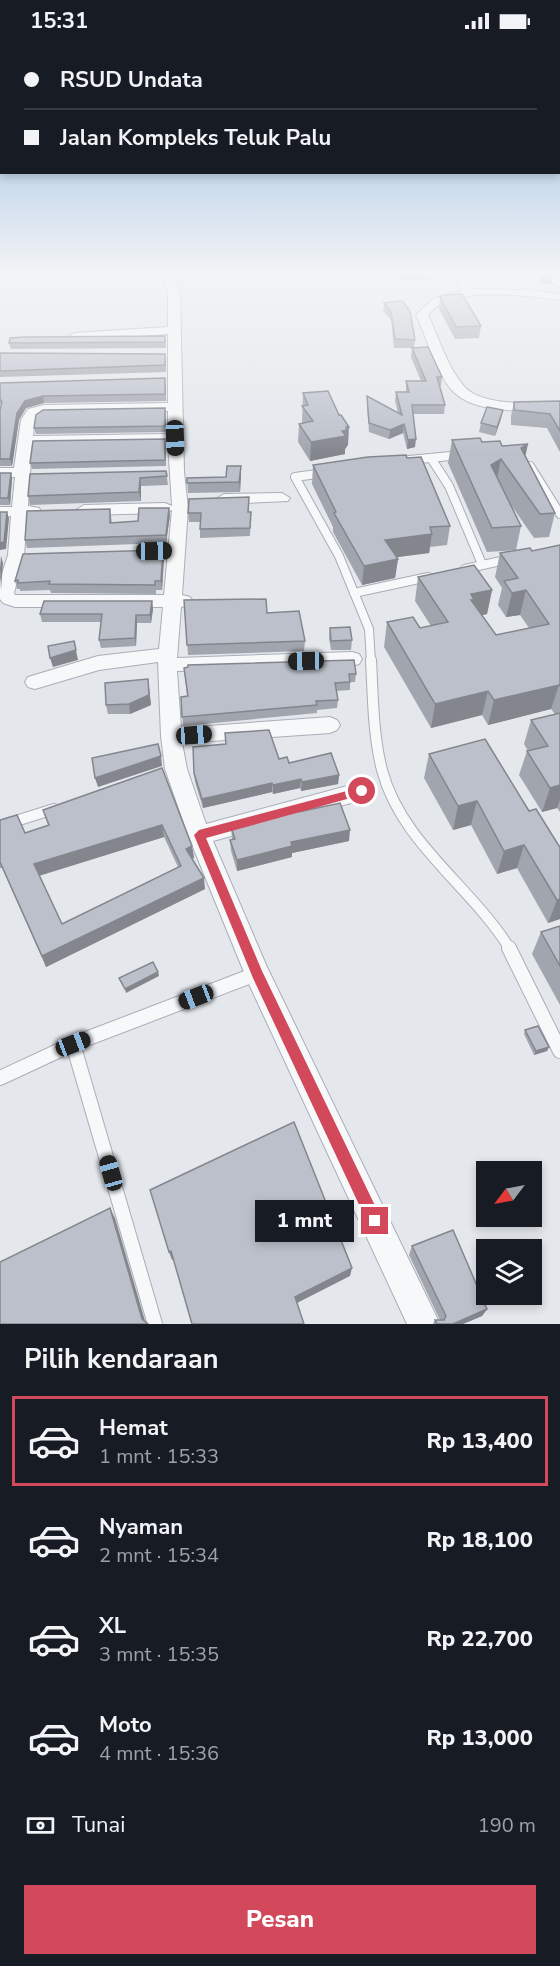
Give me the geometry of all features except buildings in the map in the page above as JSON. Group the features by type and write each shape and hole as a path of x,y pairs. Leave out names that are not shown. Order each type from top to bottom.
{"street":[{"path":"74,337 119,334"},
{"path":"173,334 169,354 169,378 177,407 170,472 183,502 171,551 172,601 168,659 170,771 257,974 424,1324"},
{"path":"431,334 456,387 476,400 533,407 560,407"},
{"path":"177,407 60,408 33,412 28,420 26,475 15,555 5,593 11,600 206,602"},
{"path":"27,440 175,438"},
{"path":"0,473 26,475"},
{"path":"213,499 282,498"},
{"path":"0,512 60,511 183,502"},
{"path":"35,682 98,663 168,659 352,659"},
{"path":"171,736 330,725"},
{"path":"199,835 362,791"}],"lane":[{"path":"403,460 465,454"},
{"path":"431,458 448,486 482,564"},
{"path":"528,464 560,514"},
{"path":"336,471 295,477 339,556 369,629 375,726 382,771 396,806 416,836 477,904 509,947 560,1051"},
{"path":"459,570 515,558"},
{"path":"354,593 435,576"},
{"path":"0,826 66,805"},
{"path":"0,1078 73,1044 257,974"},
{"path":"73,1044 155,1324"}],"route":[{"path":"362,791 199,835 257,974 375,1221"}]}
